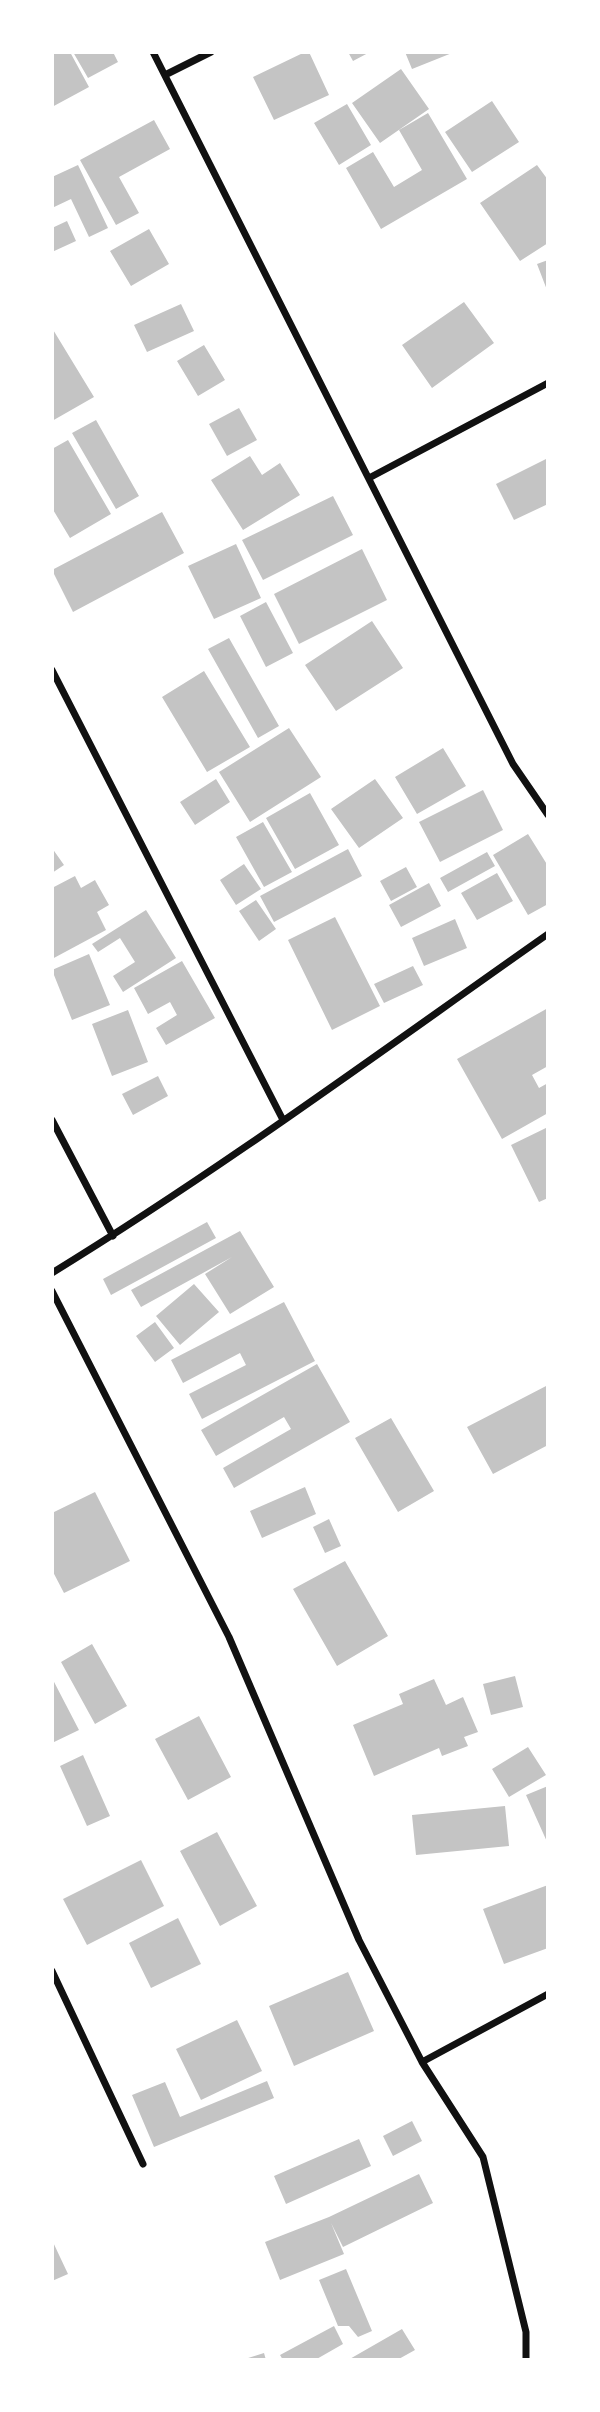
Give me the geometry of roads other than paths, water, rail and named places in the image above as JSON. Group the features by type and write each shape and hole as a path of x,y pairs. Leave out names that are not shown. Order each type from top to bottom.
{"street":[{"path":"153,52 513,764 548,815"},
{"path":"165,75 211,52"},
{"path":"369,478 548,383"},
{"path":"52,670 283,1120"},
{"path":"52,1273 113,1236 283,1120 548,934"},
{"path":"52,1120 113,1236"},
{"path":"52,1292 229,1637 359,1940 422,2062 483,2157 526,2332 526,2360"},
{"path":"52,1971 143,2164"},
{"path":"422,2062 548,1994"}]}
